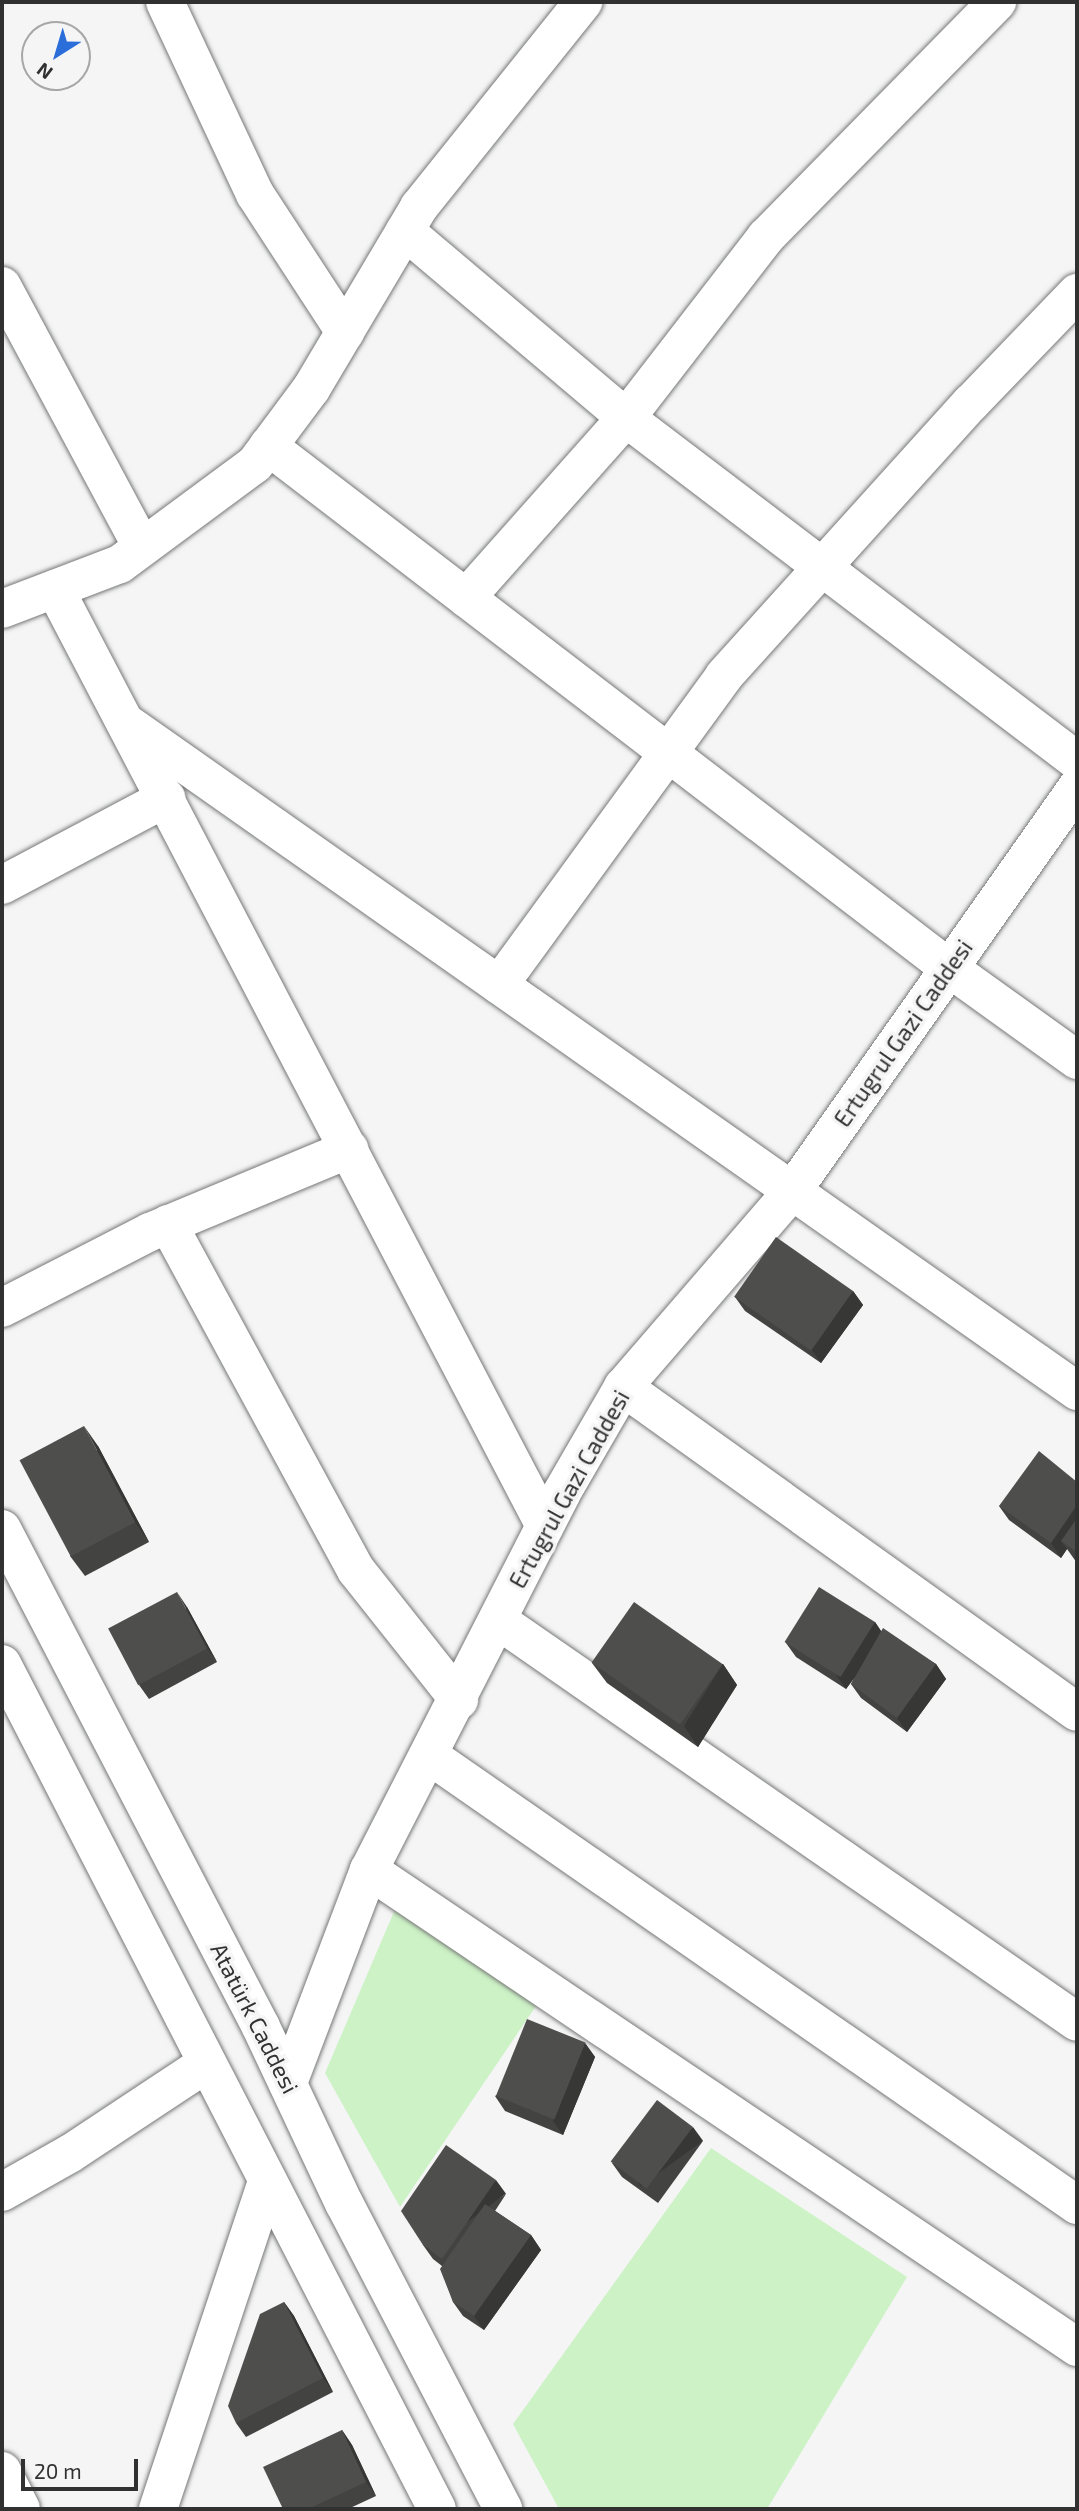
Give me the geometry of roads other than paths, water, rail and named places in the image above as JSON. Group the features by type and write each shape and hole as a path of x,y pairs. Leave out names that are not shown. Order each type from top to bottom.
{"street":[{"path":"165,2 255,194 345,332"},
{"path":"2,609 120,564 255,464 311,389 405,231 583,2"},
{"path":"466,598 626,418 766,237 997,2"},
{"path":"405,231 626,418 1077,761"},
{"path":"2,286 142,547"},
{"path":"499,985 666,752 724,676 1077,293"},
{"path":"268,446 949,968 1077,1060"},
{"path":"55,589 545,1525"},
{"path":"125,722 1077,1391"},
{"name":"Ertugrul Gazi Caddesi","path":"288,2083 369,1870 459,1700 545,1525 623,1387 793,1190 1077,787"},
{"path":"2,885 166,799"},
{"path":"2,1308 169,1224 349,1149"},
{"path":"169,1224 356,1570 459,1700"},
{"path":"623,1387 1077,1712"},
{"name":"Atatürk Caddesi","path":"2,1529 288,2083 344,2203 503,2509"},
{"path":"499,1621 1077,2022"},
{"path":"2,1664 437,2509"},
{"path":"430,1756 1077,2205"},
{"path":"369,1870 1077,2347"},
{"path":"2,2192 71,2153 206,2063"},
{"path":"158,2509 267,2181"},
{"path":"2,2471 21,2509"}]}
